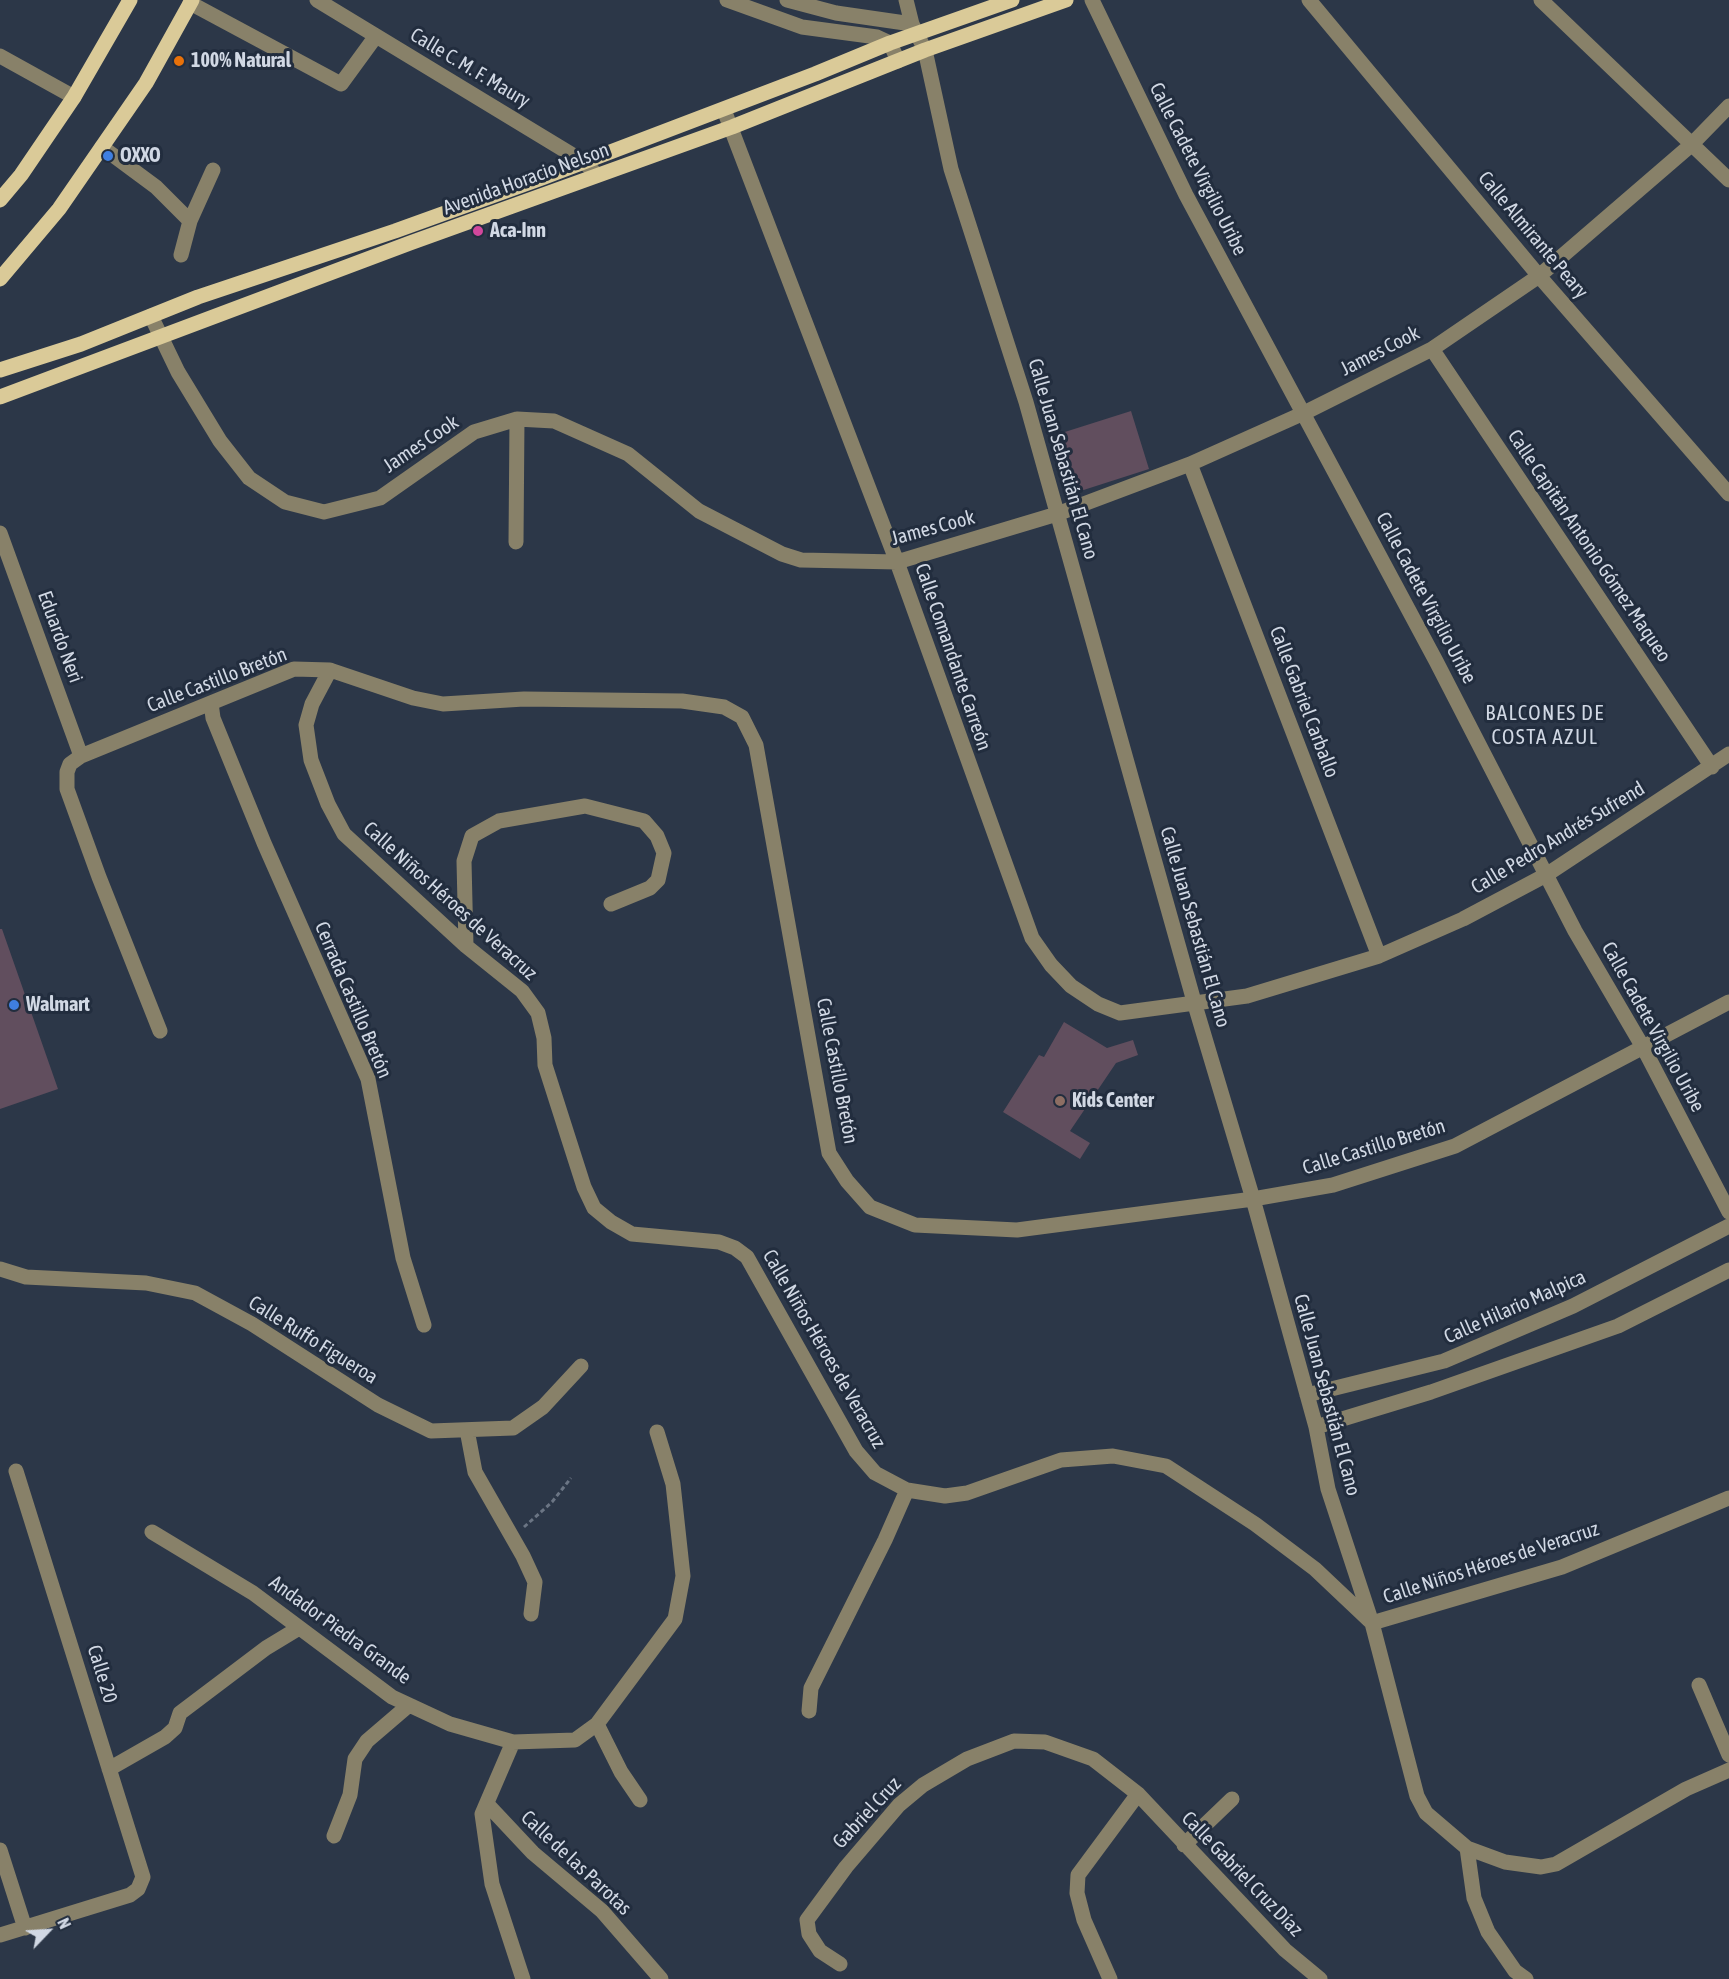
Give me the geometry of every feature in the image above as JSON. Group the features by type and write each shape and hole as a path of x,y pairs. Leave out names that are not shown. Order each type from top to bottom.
{"main road":[{"path":"0,200 21,175 74,97 130,0"},
{"name":"Avenida Horacio Nelson","path":"0,370 81,344 151,316 724,110 890,43 914,29 1012,0"},
{"name":"Avenida Horacio Nelson","path":"0,397 597,175 732,128 925,50 1066,0"},
{"path":"0,279 59,209 102,147 146,83 191,2"}],"street":[{"name":"Calle C. M. F. Maury","path":"317,0 584,162 597,175"},
{"path":"727,0 802,27 877,37 890,43 898,61"},
{"path":"787,0 914,29"},
{"name":"Calle Juan Sebastián El Cano","path":"906,0 914,29 925,50 951,169 1026,402 1195,1005 1253,1199 1316,1427 1328,1489 1372,1623 1417,1796 1426,1813 1467,1848"},
{"name":"Calle Cadete Virgilio Uribe","path":"1092,0 1186,195 1304,413 1575,931 1644,1049 1729,1212"},
{"name":"Calle Almirante Peary","path":"1309,0 1539,276 1729,494"},
{"path":"1541,0 1729,180"},
{"path":"191,2 341,84 376,36"},
{"path":"0,56 74,97"},
{"name":"James Cook","path":"151,316 178,372 220,441 249,478 285,502 324,512 380,498 474,432 517,419 554,420 628,454 699,511 782,554 801,560 897,562 1057,513 1190,464 1304,413 1432,349 1539,276 1692,145 1729,106"},
{"name":"Calle Comandante Carreón","path":"724,110 897,562 1032,938 1051,965 1071,986 1098,1004 1120,1013 1195,1005"},
{"path":"102,147 156,187 190,221"},
{"path":"181,255 190,221 213,170"},
{"name":"Calle Capitán Antonio Gómez Maqueo","path":"1432,349 1712,766"},
{"path":"516,542 517,419"},
{"name":"Calle Gabriel Carballo","path":"1190,464 1379,956"},
{"name":"Eduardo Neri","path":"0,533 81,756"},
{"name":"Calle Castillo Bretón","path":"81,756 294,669 330,670 413,698 443,704 524,699 682,701 724,708 742,717 756,745 829,1153 847,1181 870,1207 915,1226 1017,1230 1253,1199 1333,1185 1455,1146 1644,1049 1729,1002"},
{"name":"Calle Niños Héroes de Veracruz","path":"330,670 312,704 306,725 311,760 328,804 344,834 466,946 522,991 538,1013 544,1038 545,1065 584,1187 594,1208 611,1222 632,1234 719,1242 735,1248 747,1257 856,1451 875,1473 907,1490 945,1496 967,1493 1061,1460 1113,1456 1166,1466 1255,1524 1315,1569 1372,1623 1563,1567 1729,1498"},
{"name":"Cerrada Castillo Bretón","path":"211,703 213,718 264,843 368,1079 403,1258 424,1325"},
{"name":"Calle Pedro Andrés Sufrend","path":"1195,1005 1247,996 1379,956 1463,919 1546,875 1729,754"},
{"path":"81,756 70,764 65,780 99,877 160,1031"},
{"path":"466,946 464,861 472,836 498,821 585,806 644,821 657,836 664,853 658,880 650,888 611,904"},
{"name":"Calle Hilario Malpica","path":"1307,1395 1444,1361 1573,1306 1729,1226"},
{"name":"Calle Ruffo Figueroa","path":"0,1269 26,1277 146,1283 195,1293 252,1324 378,1405 431,1431 513,1428 543,1407 580,1366"},
{"path":"1316,1427 1431,1392 1618,1326 1729,1270"},
{"path":"467,1430 476,1472 534,1582 531,1614"},
{"path":"640,1800 621,1772 597,1724 675,1619 683,1576 673,1484 657,1432"},
{"name":"Calle 20","path":"16,1471 143,1877 138,1889 130,1895 25,1928"},
{"path":"809,1711 811,1688 885,1540 907,1490"},
{"name":"Andador Piedra Grande","path":"152,1532 253,1593 392,1697 450,1724 513,1742 575,1740 597,1724"},
{"path":"109,1769 165,1737 175,1728 180,1713 266,1648 298,1628"},
{"path":"1699,1685 1729,1755"},
{"path":"334,1836 350,1795 355,1760 367,1741 409,1705"},
{"path":"513,1742 483,1814 492,1884 523,1979"},
{"name":"Gabriel Cruz","path":"840,1964 820,1951 809,1934 807,1920 846,1867 899,1805 923,1785 967,1759 1014,1742 1045,1742 1093,1759 1138,1794"},
{"path":"1526,1979 1515,1971 1488,1932 1474,1898 1467,1848 1505,1862 1541,1867 1556,1864 1686,1789 1729,1770"},
{"path":"1110,1979 1084,1920 1077,1893 1078,1875 1138,1794"},
{"name":"Calle Gabriel Cruz Díaz","path":"1138,1794 1285,1950 1320,1979"},
{"path":"1184,1845 1232,1799"},
{"name":"Calle de las Parotas","path":"487,1804 533,1853 602,1911 661,1979"},
{"path":"0,1850 25,1928 0,1935"}],"path":[{"path":"512,1538 552,1502 571,1478"}],"building":[{"path":"1131,411 1149,469 1068,495 1049,437"},
{"name":"Walmart","path":"0,929 2,929 58,1089 0,1109"},
{"path":"1064,1022 1107,1048 1133,1040 1138,1055 1116,1063 1070,1131 1090,1143 1080,1159 1003,1112 1039,1055 1044,1057"}],"place":[{"name":"100% Natural","path":"179,61"},
{"name":"OXXO","path":"108,156"},
{"name":"Aca-Inn","path":"478,231"},
{"name":"Walmart","path":"14,1005"},
{"name":"Kids Center","path":"1060,1101"}],"district":[{"name":"BALCONES DE COSTA AZUL","path":"1545,725"}]}
